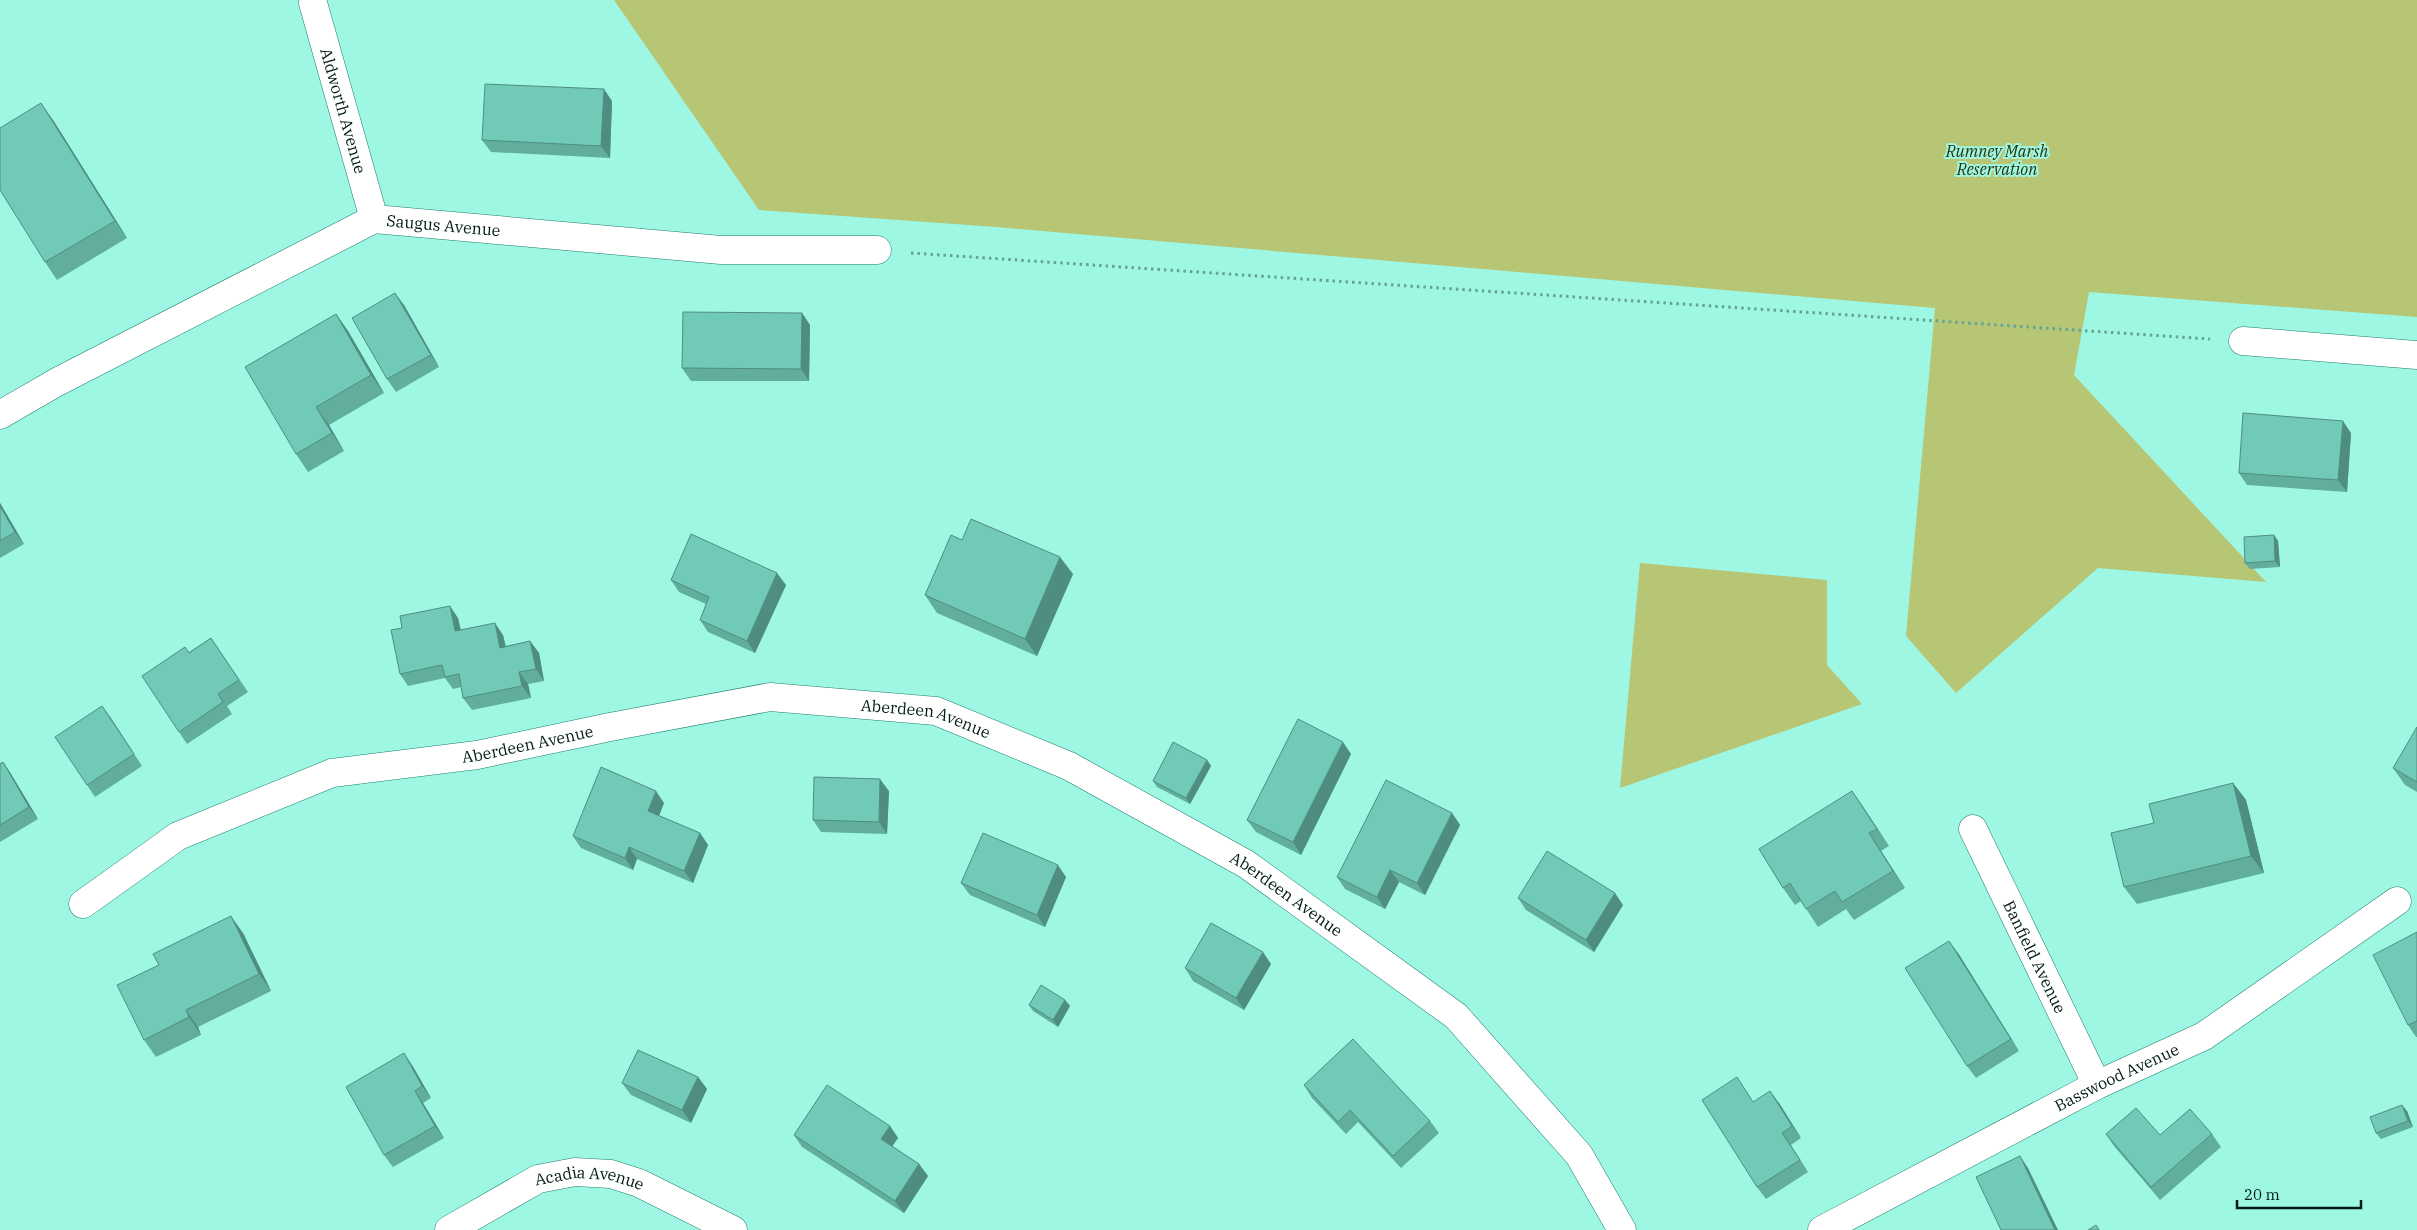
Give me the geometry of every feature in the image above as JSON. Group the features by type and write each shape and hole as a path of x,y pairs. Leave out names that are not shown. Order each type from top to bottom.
{"street":[{"name":"Aldworth Avenue","path":"313,3 374,219"},
{"name":"Saugus Avenue","path":"0,415 57,382 374,219 721,250 877,250"},
{"path":"2243,341 2417,355"},
{"name":"Aberdeen Avenue","path":"83,904 178,836 332,773 477,755 610,726 770,697 936,711 1069,766 1246,864 1456,1016 1579,1155 1622,1230"},
{"name":"Banfield Avenue","path":"1973,830 2097,1085"},
{"name":"Basswood Avenue","path":"1822,1230 2097,1085 2204,1036 2397,901"},
{"name":"Acadia Avenue","path":"449,1230 538,1179 575,1172 611,1174 639,1183 732,1230"}],"path":[{"path":"877,250 2243,341"}],"green space":[{"name":"Rumney Marsh Reservation","path":"614,0 2417,0 2417,317 2089,292 2074,375 2266,582 2098,568 1956,693 1906,636 1935,308 996,227 759,210"},
{"path":"1640,563 1827,580 1827,665 1862,704 1620,788"}],"building":[{"path":"485,84 604,89 601,146 482,140"},
{"path":"41,103 115,221 45,262 0,190 0,128"},
{"path":"395,293 431,355 387,379 352,318"},
{"path":"683,312 802,313 801,369 682,368"},
{"path":"336,314 371,375 316,407 332,433 296,454 245,367"},
{"path":"2243,413 2343,421 2338,480 2239,473"},
{"path":"0,506 15,532 0,541"},
{"path":"971,519 1060,557 1025,639 925,595 951,535 962,540"},
{"path":"691,534 777,573 747,641 700,620 709,597 671,580"},
{"path":"2274,535 2275,561 2245,563 2244,537"},
{"path":"450,606 455,631 495,623 500,648 530,641 536,669 519,672 522,686 463,698 459,674 445,677 442,665 400,674 391,630 402,628 400,616"},
{"path":"211,638 239,680 218,694 223,702 179,732 142,676 185,647 189,653"},
{"path":"102,706 134,754 87,785 55,737"},
{"path":"1298,719 1343,742 1293,842 1247,820"},
{"path":"2417,727 2417,782 2393,768"},
{"path":"1173,742 1207,760 1186,798 1153,781"},
{"path":"3,762 29,807 0,825 0,764"},
{"path":"601,767 656,791 648,811 700,833 684,871 629,847 625,858 573,836"},
{"path":"814,777 880,779 879,822 813,820"},
{"path":"1386,780 1452,813 1417,883 1390,870 1377,897 1337,877"},
{"path":"2233,783 2251,856 2124,887 2111,833 2154,823 2149,804"},
{"path":"1852,791 1877,829 1869,833 1893,871 1842,902 1835,891 1806,909 1790,883 1783,888 1759,849"},
{"path":"983,833 1058,865 1037,915 961,883"},
{"path":"1547,851 1615,893 1586,940 1518,898"},
{"path":"231,916 259,974 186,1010 189,1017 144,1040 117,985 159,965 153,954"},
{"path":"1211,923 1263,952 1236,998 1185,968"},
{"path":"2417,932 2417,1021 2408,1025 2373,955"},
{"path":"1949,941 2011,1039 1967,1066 1905,968"},
{"path":"1041,985 1065,1000 1053,1020 1029,1005"},
{"path":"1353,1039 1430,1121 1393,1156 1350,1110 1338,1122 1304,1085"},
{"path":"638,1050 698,1077 682,1110 622,1083"},
{"path":"404,1053 422,1086 415,1091 435,1126 384,1155 346,1087"},
{"path":"1737,1077 1753,1102 1770,1091 1792,1126 1782,1133 1800,1160 1757,1187 1702,1100"},
{"path":"827,1085 890,1126 881,1139 919,1164 895,1201 794,1135"},
{"path":"2402,1105 2408,1121 2376,1133 2370,1117"},
{"path":"2136,1108 2160,1135 2190,1109 2212,1134 2151,1187 2106,1134"},
{"path":"2020,1156 2055,1230 2001,1230 1976,1177"},
{"path":"2096,1225 2099,1230 2088,1230"}]}
